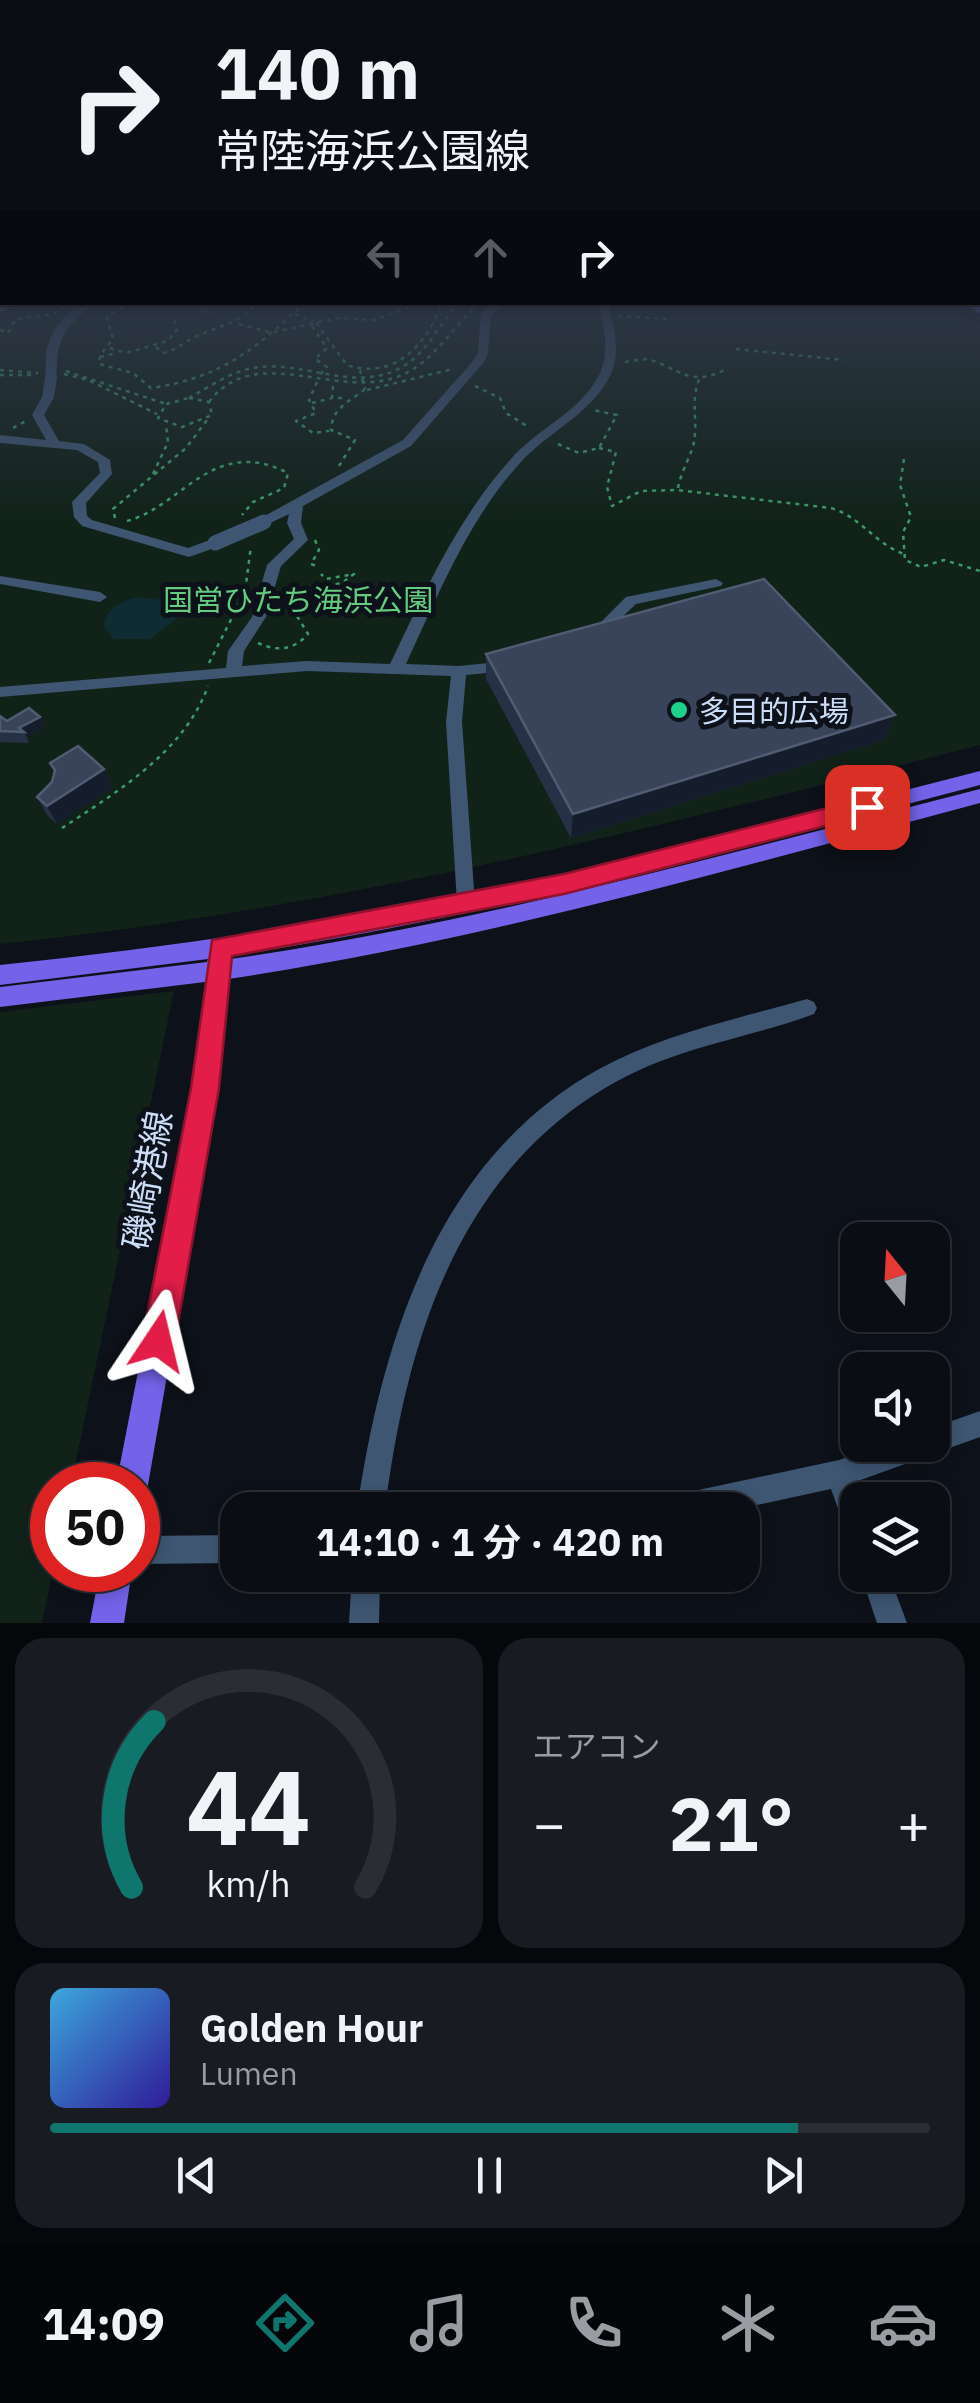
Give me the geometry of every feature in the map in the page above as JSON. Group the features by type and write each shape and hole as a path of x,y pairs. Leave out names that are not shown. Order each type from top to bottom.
{"main road":[{"path":"0,975 219,960 642,866 980,778"},
{"path":"0,996 503,916 980,796"},
{"name":"磯崎港線","path":"136,1462 205,1088 219,960"},
{"path":"107,1623 112,1592"}],"street":[{"path":"1,436 92,450 108,468 80,502 80,518 189,553 264,522 407,443 465,370"},
{"path":"396,668 464,527 487,494 534,442 581,408 606,370"},
{"path":"50,372 48,397 38,415 54,444"},
{"path":"233,672 236,652 252,628 274,565 298,545 300,534 294,523 297,504"},
{"path":"0,580 100,597"},
{"path":"577,648 632,600 716,583"},
{"path":"0,692 344,664 459,671 520,663"},
{"path":"459,671 454,722 466,903"},
{"path":"374,1492 392,1380 413,1316 434,1266 496,1166 569,1099 606,1077 676,1047 807,1008"},
{"path":"950,1434 980,1424"},
{"path":"754,1492 839,1474 873,1462"},
{"path":"839,1474 842,1482"},
{"path":"160,1550 220,1550"},
{"path":"364,1623 365,1592"},
{"path":"881,1592 892,1623"}],"path":[{"path":"0,370 89,373 129,398 166,404 189,398 245,370"},
{"path":"114,370 133,374 146,386 157,388 185,383 215,370"},
{"path":"290,370 318,377 374,377 394,370"},
{"path":"318,377 325,370"},
{"path":"360,370 365,390"},
{"path":"209,402 217,389 244,374 278,372 333,384 379,382 414,370"},
{"path":"668,370 700,377 724,370"},
{"path":"331,430 336,409 365,390 402,388 422,375 461,374 500,398 513,418 540,433"},
{"path":"0,375 84,376 125,404 157,414 166,424 168,442 152,475"},
{"path":"676,490 682,482 683,461 694,445 692,395 700,377"},
{"path":"316,382 310,403 316,413 298,418 297,424 313,434 331,430 355,440 336,472 344,477"},
{"path":"332,398 333,384"},
{"path":"189,398 209,402 215,410 186,448 113,509 114,518 136,520 181,488 232,465 262,462 288,474 284,488 245,508 243,520"},
{"path":"310,403 351,398"},
{"path":"157,414 166,404"},
{"path":"586,409 617,415 599,448"},
{"path":"1,436 38,415"},
{"path":"166,424 182,427 207,420"},
{"path":"548,438 574,452 599,448 616,452 607,487 612,506 619,506 641,492 676,490 840,510 856,515 877,543 904,554"},
{"path":"904,459 900,485 912,517 904,532 905,560 921,567 944,560 980,570"},
{"path":"300,534 318,544 310,564 316,566"},
{"path":"62,828 135,778 193,719 208,690 208,674 221,633 247,590 253,562 248,536"},
{"path":"252,628 258,643 267,648 279,649 304,640 308,634 297,616 320,606 316,599 308,598 309,590 342,583 354,574 326,579 321,574"}],"green space":[{"name":"国営ひたち海浜公園","path":"0,370 980,370 980,745 616,835 371,888 124,929 0,944"},
{"path":"174,991 76,1462 30,1462 30,1592 48,1592 42,1623 0,1623 0,1012"}],"water":[{"path":"138,597 169,601 177,613 175,620 150,639 114,639 104,627 107,615 120,603"}],"building":[{"name":"多目的広場","path":"764,579 895,715 573,814 486,654"},
{"path":"29,708 40,717 19,728 24,732 0,731 0,716 7,721"},
{"path":"78,746 104,769 47,806 37,797 52,782 55,770 50,763"}],"place":[{"name":"多目的広場","path":"679,710"}],"route":[{"path":"158,1341 205,1088 216,1014 220,948 564,884 867,807"}]}
